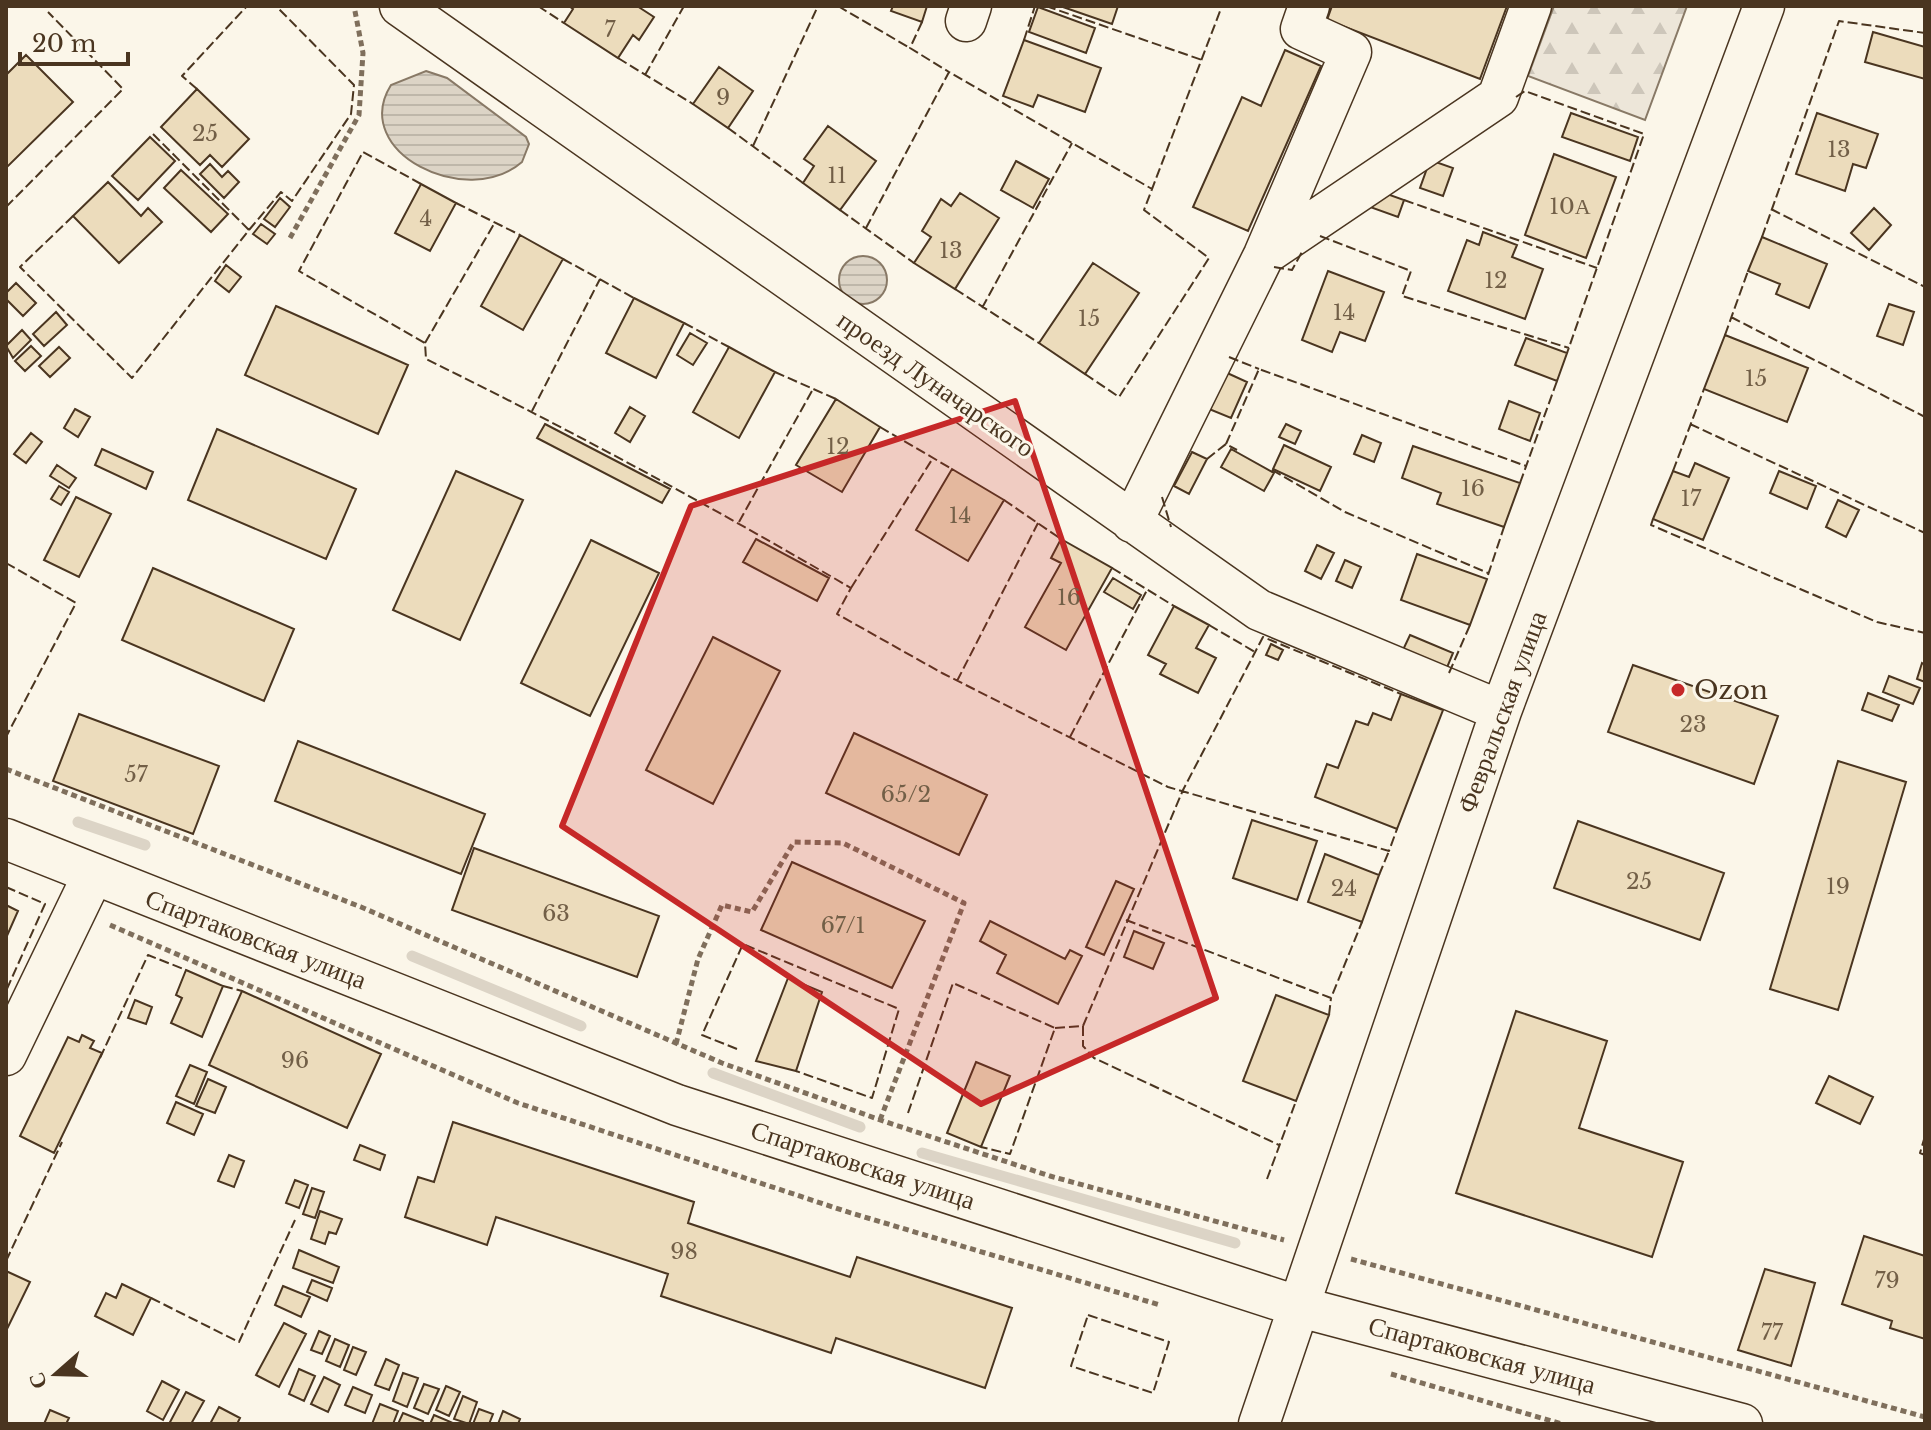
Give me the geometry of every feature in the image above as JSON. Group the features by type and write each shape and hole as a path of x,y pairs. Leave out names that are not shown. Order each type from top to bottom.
{"street":[{"name":"проезд Луначарского","path":"400,6 1259,610 1501,711"},
{"path":"1132,522 1264,255 1351,52 1301,29 1309,6"},
{"path":"1264,255 1498,97 1531,6"},
{"name":"Февральская улица","path":"1259,1424 1501,711 1764,6"},
{"name":"Спартаковская улица","path":"6,839 677,1105 1300,1307 1742,1424"},
{"path":"6,1055 93,875"}],"path":[{"path":"290,238 359,115 363,53 354,6"},
{"path":"6,769 361,907 676,1044 880,1120 1050,1176 1646,1343 1925,1417"},
{"path":"676,1044 698,959 722,905 752,912 794,842 843,843 964,903 880,1120"},
{"path":"1380,1370 1562,1424"}],"highlighted area":[{"path":"1015,401 1216,998 981,1104 562,826 691,506"}],"green space":[{"path":"1554,6 1687,6 1645,120 1528,76"}],"shaded area":[{"path":"426,71 447,78 526,137 529,144 522,162 499,175 472,180 445,176 420,167 399,151 386,132 382,110 391,85"},
{"path":"863,256 880,263 887,280 880,297 863,304 846,297 839,280 846,263"}],"building":[{"path":"569,6 637,6 654,17 639,40 633,35 618,58 564,23 573,9"},
{"path":"893,6 927,6 922,22 891,11"},
{"path":"1060,6 1118,6 1112,24"},
{"path":"1332,6 1507,6 1480,79 1327,20"},
{"path":"1038,7 1095,28 1086,53 1029,32"},
{"path":"1873,32 1925,47 1925,79 1865,62"},
{"path":"1024,40 1101,68 1085,112 1038,95 1033,107 1003,96"},
{"path":"1285,50 1321,66 1248,231 1193,207 1242,97 1261,106"},
{"path":"26,55 73,102 7,167 6,75"},
{"path":"719,67 753,91 728,128 693,104"},
{"path":"197,89 249,139 222,167 210,155 200,165 161,127"},
{"path":"1571,113 1638,137 1630,161 1562,137"},
{"path":"1817,113 1878,134 1866,168 1853,164 1845,191 1796,174"},
{"path":"828,126 876,161 840,210 803,183 814,166 804,159"},
{"path":"150,137 175,161 138,200 112,176"},
{"path":"1554,154 1616,177 1586,258 1525,235"},
{"path":"1430,160 1453,168 1443,196 1420,188"},
{"path":"1016,161 1049,179 1033,208 1001,190"},
{"path":"210,164 222,177 228,171 239,182 224,198 200,174"},
{"path":"181,170 228,214 211,232 164,188"},
{"path":"108,182 141,216 148,208 162,222 119,263 73,216"},
{"path":"421,184 456,203 430,251 395,233"},
{"path":"1376,190 1404,200 1398,217 1370,207"},
{"path":"960,193 999,218 955,289 914,263 931,237 922,231 941,199 951,206"},
{"path":"280,198 290,207 275,227 264,219"},
{"path":"1874,208 1891,225 1869,250 1851,233"},
{"path":"261,224 275,234 267,244 253,234"},
{"path":"1483,232 1517,245 1512,257 1543,269 1525,319 1448,291 1467,240 1479,245"},
{"path":"520,235 563,259 523,330 481,306"},
{"path":"1762,237 1827,264 1809,308 1776,294 1780,284 1748,271"},
{"path":"1093,263 1139,293 1085,374 1039,343"},
{"path":"226,265 241,277 229,292 215,281"},
{"path":"1328,271 1384,292 1365,341 1340,332 1332,352 1302,340"},
{"path":"16,283 36,303 23,316 6,299 6,293"},
{"path":"634,298 684,323 656,378 606,353"},
{"path":"1889,304 1914,312 1903,345 1877,336"},
{"path":"276,306 408,365 378,434 245,375"},
{"path":"56,312 67,325 44,346 33,334"},
{"path":"22,330 31,340 13,358 6,346"},
{"path":"690,333 707,343 693,365 677,355"},
{"path":"1725,335 1808,368 1787,422 1704,389"},
{"path":"1526,338 1567,353 1557,381 1515,365"},
{"path":"31,346 41,356 25,371 15,361"},
{"path":"59,347 70,358 50,377 39,366"},
{"path":"729,347 775,372 739,438 693,412"},
{"path":"1225,372 1247,382 1231,418 1209,409"},
{"path":"836,399 880,427 842,492 796,465"},
{"path":"1509,401 1540,413 1530,441 1499,429"},
{"path":"630,407 645,416 630,442 615,433"},
{"path":"75,409 90,417 78,437 64,428"},
{"path":"545,424 670,489 662,503 537,438"},
{"path":"1286,424 1301,431 1295,444 1279,437"},
{"path":"217,429 356,489 326,559 188,500"},
{"path":"31,433 42,442 26,463 14,454"},
{"path":"1362,435 1381,443 1374,462 1354,454"},
{"path":"1284,445 1331,467 1320,491 1273,469"},
{"path":"1413,446 1520,483 1504,527 1437,504 1441,493 1402,478"},
{"path":"102,449 153,472 146,489 95,465"},
{"path":"1231,449 1274,473 1264,491 1221,467"},
{"path":"1192,452 1207,459 1189,494 1174,486"},
{"path":"1695,463 1729,478 1703,540 1653,519 1673,471 1689,477"},
{"path":"57,465 76,478 69,488 50,476"},
{"path":"952,469 1004,500 968,561 916,530"},
{"path":"456,471 523,500 460,640 393,610"},
{"path":"1779,471 1816,486 1807,509 1770,493"},
{"path":"59,486 69,492 61,505 51,499"},
{"path":"76,497 111,514 79,577 44,560"},
{"path":"1838,500 1859,510 1846,537 1826,527"},
{"path":"756,539 829,578 817,601 743,562"},
{"path":"1061,539 1112,568 1066,650 1025,627 1061,563 1051,558"},
{"path":"591,540 659,573 590,716 521,683"},
{"path":"1317,545 1334,553 1321,579 1305,571"},
{"path":"1417,554 1487,579 1470,625 1401,600"},
{"path":"1345,560 1361,567 1352,588 1336,581"},
{"path":"153,568 294,629 264,701 122,640"},
{"path":"1113,578 1141,595 1133,609 1104,592"},
{"path":"1174,606 1209,625 1196,648 1216,658 1198,693 1160,674 1166,664 1148,655"},
{"path":"1410,635 1453,653 1446,670 1402,652"},
{"path":"713,637 780,671 713,804 646,770"},
{"path":"1271,644 1283,650 1278,660 1266,655"},
{"path":"1922,663 1925,665 1925,682 1917,679"},
{"path":"1633,665 1778,716 1754,784 1608,732"},
{"path":"1889,676 1920,688 1913,704 1883,692"},
{"path":"1868,693 1899,705 1892,721 1862,710"},
{"path":"1401,694 1443,710 1397,829 1315,797 1327,764 1338,768 1356,721 1368,725 1373,713 1391,720"},
{"path":"79,714 219,766 193,834 53,781"},
{"path":"854,733 987,795 959,855 826,793"},
{"path":"298,741 485,814 461,874 275,801"},
{"path":"1838,761 1906,782 1838,1010 1770,989"},
{"path":"1252,820 1317,841 1297,900 1233,878"},
{"path":"1578,821 1724,873 1700,940 1554,888"},
{"path":"474,848 659,916 637,977 452,910"},
{"path":"1325,854 1379,875 1362,922 1308,902"},
{"path":"792,862 925,921 892,988 761,930"},
{"path":"1116,881 1134,889 1104,955 1086,947"},
{"path":"6,905 18,911 6,938"},
{"path":"990,921 1065,959 1070,950 1082,956 1058,1004 997,973 1006,955 980,941"},
{"path":"1134,931 1164,943 1153,969 1124,957"},
{"path":"186,970 223,986 202,1037 171,1023 182,998 176,995"},
{"path":"788,978 822,992 796,1071 756,1061"},
{"path":"242,991 381,1054 347,1128 209,1065"},
{"path":"1276,995 1329,1015 1296,1101 1243,1081"},
{"path":"135,1000 152,1007 146,1024 128,1018"},
{"path":"1516,1011 1607,1041 1579,1128 1683,1162 1652,1257 1456,1193"},
{"path":"82,1035 94,1041 90,1048 102,1053 54,1153 20,1136 68,1037 79,1042"},
{"path":"976,1062 1010,1076 981,1147 947,1133"},
{"path":"190,1065 207,1072 194,1104 176,1096"},
{"path":"1829,1076 1873,1097 1860,1124 1816,1103"},
{"path":"208,1079 226,1087 215,1113 196,1106"},
{"path":"176,1102 203,1114 194,1135 167,1123"},
{"path":"453,1122 694,1202 688,1223 850,1277 857,1257 1012,1308 985,1388 836,1338 831,1353 661,1296 668,1274 496,1217 487,1245 405,1217 418,1177 434,1182"},
{"path":"360,1145 385,1155 380,1170 354,1160"},
{"path":"229,1155 244,1161 234,1187 218,1181"},
{"path":"295,1180 308,1185 299,1208 286,1203"},
{"path":"312,1188 324,1192 315,1218 303,1214"},
{"path":"320,1211 342,1219 336,1234 329,1232 325,1244 311,1239"},
{"path":"1864,1236 1925,1256 1925,1339 1890,1328 1892,1321 1842,1304"},
{"path":"299,1250 339,1267 333,1283 293,1268"},
{"path":"1765,1269 1815,1283 1791,1366 1738,1350"},
{"path":"6,1271 30,1282 6,1331"},
{"path":"312,1280 332,1288 327,1301 307,1292"},
{"path":"122,1284 151,1298 133,1335 95,1316 106,1293 116,1298"},
{"path":"283,1286 310,1297 301,1317 275,1305"},
{"path":"284,1323 306,1334 279,1387 256,1375"},
{"path":"319,1331 330,1336 322,1354 311,1350"},
{"path":"335,1339 349,1345 340,1367 326,1361"},
{"path":"353,1347 366,1352 356,1375 344,1370"},
{"path":"386,1359 399,1365 389,1390 375,1385"},
{"path":"299,1369 315,1376 304,1401 289,1394"},
{"path":"403,1373 418,1378 407,1407 393,1401"},
{"path":"324,1377 340,1385 328,1412 311,1404"},
{"path":"162,1381 179,1390 163,1420 147,1411"},
{"path":"424,1384 439,1389 428,1414 414,1408"},
{"path":"446,1386 460,1392 449,1416 436,1410"},
{"path":"353,1387 372,1395 365,1413 345,1405"},
{"path":"186,1392 204,1401 191,1424 169,1424"},
{"path":"463,1396 477,1402 469,1424 454,1419"},
{"path":"380,1404 398,1411 393,1424 372,1424"},
{"path":"219,1407 240,1418 237,1424 210,1424"},
{"path":"479,1409 493,1414 489,1424 473,1424"},
{"path":"50,1410 69,1418 66,1424 44,1424"},
{"path":"503,1411 520,1419 518,1424 498,1424"},
{"path":"403,1413 423,1421 422,1424 398,1424"},
{"path":"434,1415 453,1423 430,1424"}],"waterway":[{"path":"78,822 145,845"},
{"path":"412,956 581,1026"},
{"path":"713,1073 860,1127"},
{"path":"922,1153 1235,1243"}],"fence":[{"path":"197,89 182,76 247,6"},
{"path":"249,230 281,192 292,201 351,114 354,85 276,6"},
{"path":"538,6 564,23"},
{"path":"645,75 684,6"},
{"path":"753,146 818,6"},
{"path":"838,6 910,48"},
{"path":"1024,40 1035,6"},
{"path":"1046,6 1202,60"},
{"path":"1085,374 1119,397 1209,258 1144,210 1222,6"},
{"path":"6,207 123,89 48,12"},
{"path":"1762,237 1839,21 1925,33"},
{"path":"922,22 910,48 949,72"},
{"path":"618,58 693,104"},
{"path":"866,228 949,72 1152,189"},
{"path":"1516,97 1525,91 1644,134 1567,353"},
{"path":"728,128 803,183"},
{"path":"73,216 20,267 132,378 249,230 153,134"},
{"path":"982,308 1072,143"},
{"path":"421,184 363,152 299,271 425,343 426,359 641,470 851,588 837,614 942,673 1168,787 1389,851 1397,829"},
{"path":"1404,200 1597,268"},
{"path":"456,203 520,235"},
{"path":"1771,209 1925,287"},
{"path":"840,210 914,263"},
{"path":"425,343 494,224"},
{"path":"1320,236 1411,271 1402,296 1569,348"},
{"path":"1274,267 1292,270 1303,250"},
{"path":"563,259 634,298"},
{"path":"1725,335 1748,271"},
{"path":"532,411 600,279"},
{"path":"955,289 1039,343"},
{"path":"1731,317 1925,417"},
{"path":"684,323 729,347"},
{"path":"1229,357 1259,369"},
{"path":"1226,444 1259,369 1526,466"},
{"path":"775,372 836,399"},
{"path":"1520,483 1557,381"},
{"path":"739,522 813,389"},
{"path":"1673,471 1704,389"},
{"path":"1690,424 1925,533"},
{"path":"880,427 952,469"},
{"path":"1207,459 1226,444 1237,450"},
{"path":"851,588 933,458"},
{"path":"1272,470 1345,512 1488,573"},
{"path":"1162,497 1171,527"},
{"path":"1004,500 1061,539"},
{"path":"1653,519 1651,525 1877,622 1925,633"},
{"path":"957,681 1038,523"},
{"path":"1488,575 1504,527"},
{"path":"6,563 76,603 6,737"},
{"path":"1112,568 1174,606"},
{"path":"1070,737 1147,590"},
{"path":"1209,625 1255,652"},
{"path":"1449,673 1470,625"},
{"path":"1055,1028 1083,1026 1183,790 1263,637 1401,694"},
{"path":"1379,875 1389,851"},
{"path":"6,887 45,904 6,991"},
{"path":"1126,920 1331,998 1362,922"},
{"path":"737,1049 702,1035 743,944 899,1009 872,1098 796,1071"},
{"path":"100,1058 148,955 186,970"},
{"path":"908,1113 953,983 1055,1028 1010,1154 981,1147"},
{"path":"223,986 242,991"},
{"path":"1329,1015 1331,998"},
{"path":"1083,1026 1083,1046 1094,1058 1279,1145"},
{"path":"1267,1179 1296,1101"},
{"path":"1925,1136 1920,1153 1925,1155"},
{"path":"6,1261 62,1142"},
{"path":"151,1298 239,1342 295,1220"},
{"path":"1088,1315 1169,1342 1153,1393 1071,1366 1088,1315"}],"place":[{"name":"Ozon","path":"1678,690"}]}
